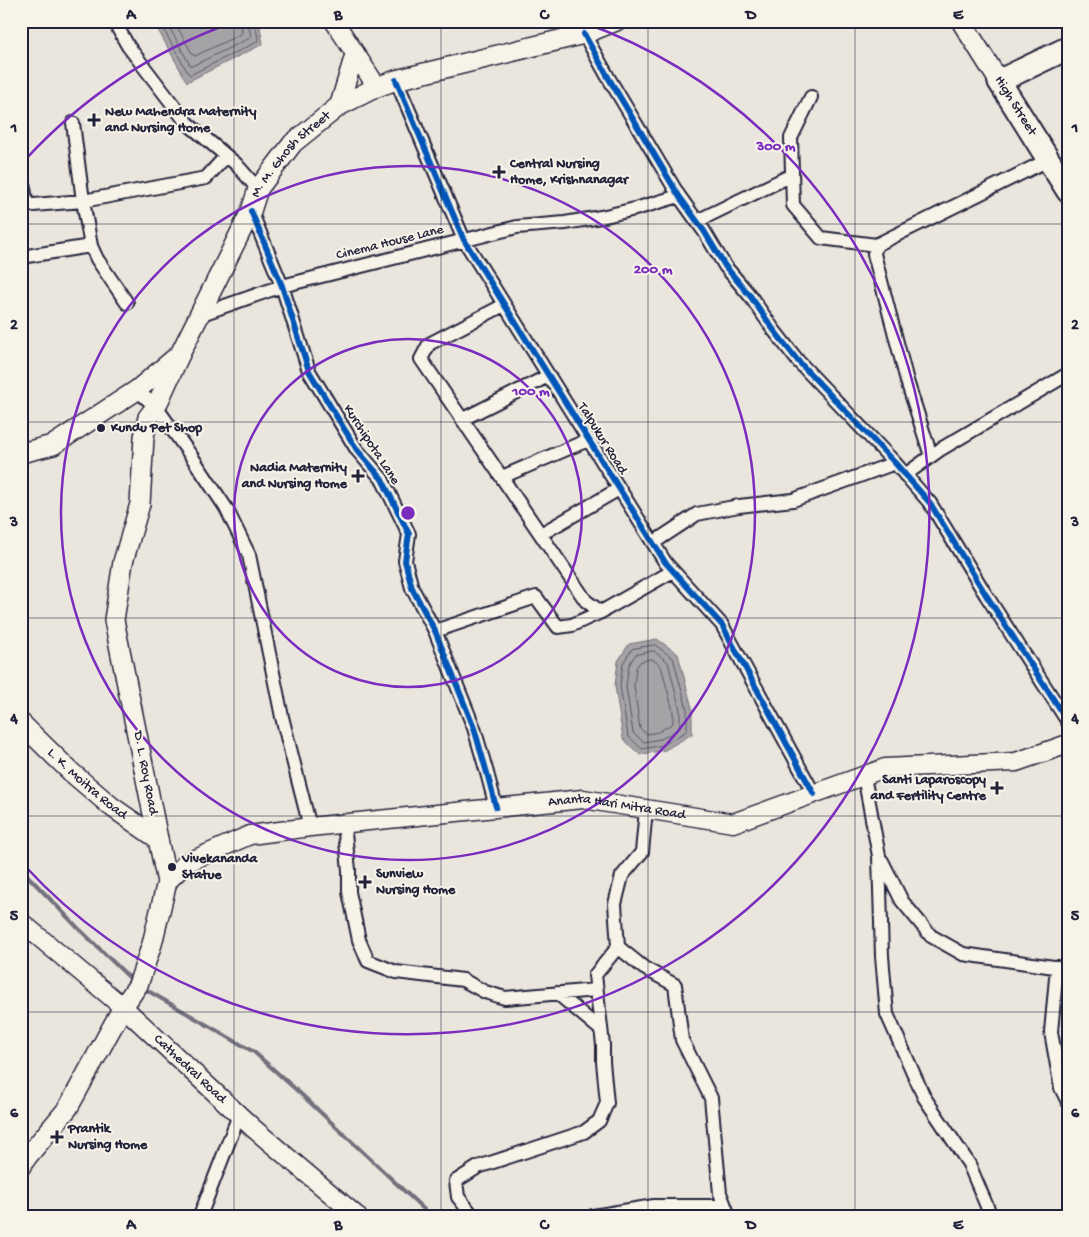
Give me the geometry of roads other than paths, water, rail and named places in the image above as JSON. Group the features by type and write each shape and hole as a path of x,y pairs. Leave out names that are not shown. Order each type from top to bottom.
{"highway":[{"path":"1000,81 1068,48"},
{"name":"High Street","path":"1000,81 1068,191"}],"main road":[{"path":"334,21 377,87"},
{"name":"M. M. Ghosh Street","path":"21,453 53,445 137,390 180,354 251,210 258,189 293,143 339,106 377,87 396,80 584,34 616,21"},
{"name":"High Street","path":"961,21 1000,81"},
{"path":"339,106 354,53"},
{"name":"D. L. Roy Road","path":"21,1166 68,1108 123,1008 138,985 152,944 167,882 114,620 124,562 140,504 144,437 148,417 156,407 180,354"},
{"name":"L. K. Moitra Road","path":"21,723 70,772 112,807 158,839"},
{"name":"Ananta Hari Mitra Road","path":"167,882 186,863 250,835 310,827 583,799 733,823 885,768 1016,762 1068,744"},
{"name":"Cathedral Road","path":"21,922 123,1008 239,1115 357,1216"}],"street":[{"path":"114,21 128,46 187,123 236,164 258,189"},
{"path":"584,34 608,78 679,196 725,266 798,361 895,463 930,503 1010,633 1068,722"},
{"name":"Talpukur Road","path":"396,80 464,240 665,562 722,625 814,794"},
{"path":"811,97 791,138 793,205 821,238 876,245 1048,160"},
{"path":"73,123 83,200 92,246 97,259 127,303"},
{"path":"21,172 24,206 83,200 206,178 226,156"},
{"path":"697,221 792,175"},
{"name":"Cinema House Lane","path":"199,315 282,286 464,240 517,227 565,223 601,217 679,196"},
{"name":"Kurchipota Lane","path":"251,210 282,286 310,371 357,450 382,479 409,534 405,561 412,588 435,631 474,728 488,773 496,808"},
{"path":"876,245 874,254 907,380 931,456"},
{"path":"21,257 92,246"},
{"path":"504,305 429,344 421,359 586,601 601,612"},
{"path":"905,475 965,434 1068,374"},
{"path":"463,419 548,376"},
{"path":"137,390 156,407 192,457 226,508 249,555 282,718 310,827"},
{"path":"502,477 588,440"},
{"path":"653,543 697,514 739,506 793,500 895,463"},
{"path":"540,534 619,489"},
{"path":"435,631 536,597 558,627 572,625 601,612 673,571"},
{"path":"864,776 879,856 882,956 887,1014 924,1097 969,1164 991,1216"},
{"path":"473,1216 458,1198 456,1181 478,1167 584,1132 598,1121 607,1103 595,975 618,947 615,904 622,876 642,852 646,809"},
{"path":"344,824 349,870 349,892 359,940 368,961 396,972 463,980 485,992 505,998 596,990"},
{"path":"879,856 902,901 931,936 964,954 1062,968 1051,1032 1061,1088 1068,1102"},
{"path":"593,1216 654,1206 727,1211 720,1193 710,1098 682,1040 675,985 644,968 618,947"},
{"path":"557,993 601,1030"},
{"path":"200,1216 239,1115"}],"water":[{"path":"153,21 259,21 263,44 187,82"},
{"path":"657,639 678,654 692,708 692,734 665,750 640,755 623,739 615,686 618,661 629,644"}],"waterway":[{"path":"21,869 133,981"},
{"path":"143,988 254,1052 431,1216"}],"place":[{"name":"New Mahendra Maternity and Nursing Home","path":"94,120"},
{"name":"Central Nursing Home, Krishnanagar","path":"499,172"},
{"name":"Kundu Pet Shop","path":"101,428"},
{"name":"Nadia Maternity and Nursing Home","path":"358,476"},
{"name":"Santi Laparoscopy and Fertility Centre","path":"997,788"},
{"name":"Vivekananda Statue","path":"172,867"},
{"name":"Sunview Nursing Home","path":"365,882"},
{"name":"Prantik Nursing Home","path":"57,1137"}]}
